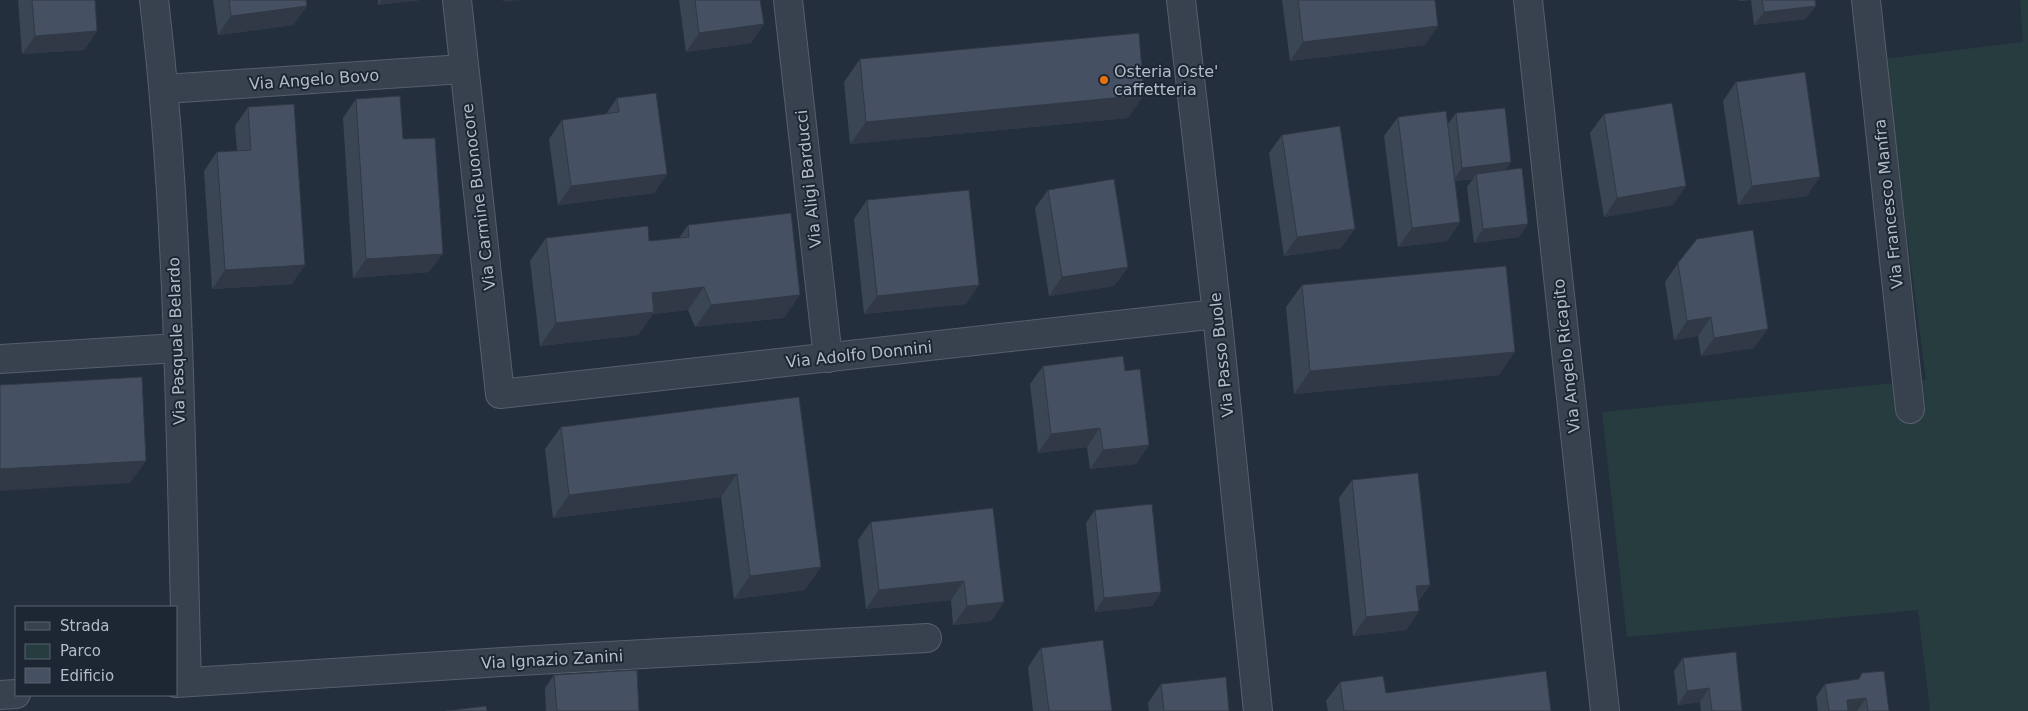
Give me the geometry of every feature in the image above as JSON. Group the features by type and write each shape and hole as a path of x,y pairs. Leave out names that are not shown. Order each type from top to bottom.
{"street":[{"name":"Via Pasquale Belardo","path":"154,0 165,89 177,348 181,682"},
{"name":"Via Carmine Buonocore","path":"457,0 463,69 500,394"},
{"name":"Via Aligi Barducci","path":"788,0 828,358"},
{"name":"Via Passo Buole","path":"1181,0 1217,314 1258,711"},
{"name":"Via Angelo Ricapito","path":"1528,0 1605,711"},
{"name":"Via Francesco Manfra","path":"1866,0 1910,409"},
{"name":"Via Angelo Bovo","path":"165,89 463,69"},
{"name":"Via Adolfo Donnini","path":"500,394 1217,314"},
{"path":"0,359 177,348"},
{"name":"Via Ignazio Zanini","path":"181,682 519,660 927,638"},
{"path":"0,695 15,694"}],"green space":[{"path":"2020,0 2028,0 2028,711 1930,711 1918,610 1627,637 1602,412 1926,380 1884,59 2023,42"}],"building":[{"path":"32,0 95,0 97,31 35,36"},
{"path":"229,0 306,0 307,6 231,16"},
{"path":"695,0 760,0 764,24 699,33"},
{"path":"1298,0 1435,0 1438,26 1303,42"},
{"path":"1762,0 1815,0 1816,6 1764,12"},
{"path":"1139,33 1144,95 866,122 860,59"},
{"path":"1805,72 1820,177 1752,186 1736,82"},
{"path":"656,93 667,174 571,186 562,120 619,112 617,98"},
{"path":"400,96 403,139 435,138 443,254 366,259 356,99"},
{"path":"1672,103 1686,186 1617,198 1604,114"},
{"path":"294,104 305,265 225,270 217,152 251,150 248,107"},
{"path":"1505,108 1511,162 1462,168 1456,113"},
{"path":"1446,111 1460,222 1412,228 1398,117"},
{"path":"1340,126 1355,229 1297,237 1282,135"},
{"path":"1522,168 1528,224 1483,229 1476,174"},
{"path":"1114,179 1128,267 1062,277 1048,190"},
{"path":"969,190 979,285 877,296 867,200"},
{"path":"791,213 800,295 711,305 704,287 652,293 654,312 556,323 546,238 648,226 649,241 689,237 688,225"},
{"path":"1753,230 1768,329 1714,338 1711,317 1687,321 1678,263 1697,239"},
{"path":"1506,266 1515,352 1310,371 1302,285"},
{"path":"1123,356 1125,371 1140,369 1149,445 1103,450 1100,428 1051,434 1043,366"},
{"path":"142,377 146,461 0,469 0,385"},
{"path":"799,397 821,567 750,576 737,474 569,495 561,427"},
{"path":"1418,473 1430,585 1416,586 1419,611 1366,617 1352,480"},
{"path":"1152,504 1161,592 1104,598 1095,510"},
{"path":"993,508 1004,602 967,606 964,581 879,590 871,522"},
{"path":"1103,640 1112,711 1049,711 1041,648"},
{"path":"1736,652 1742,711 1712,711 1709,688 1687,691 1683,658"},
{"path":"637,670 639,711 557,711 554,675"},
{"path":"1546,671 1551,711 1344,711 1340,682 1383,676 1386,693"},
{"path":"1884,671 1889,711 1868,711 1866,698 1847,700 1848,711 1829,711 1825,684 1859,679 1862,673"},
{"path":"1226,677 1229,711 1164,711 1161,684"},
{"path":"486,706 487,711 446,711"}],"place":[{"name":"Osteria Oste' caffetteria","path":"1104,80"}]}
